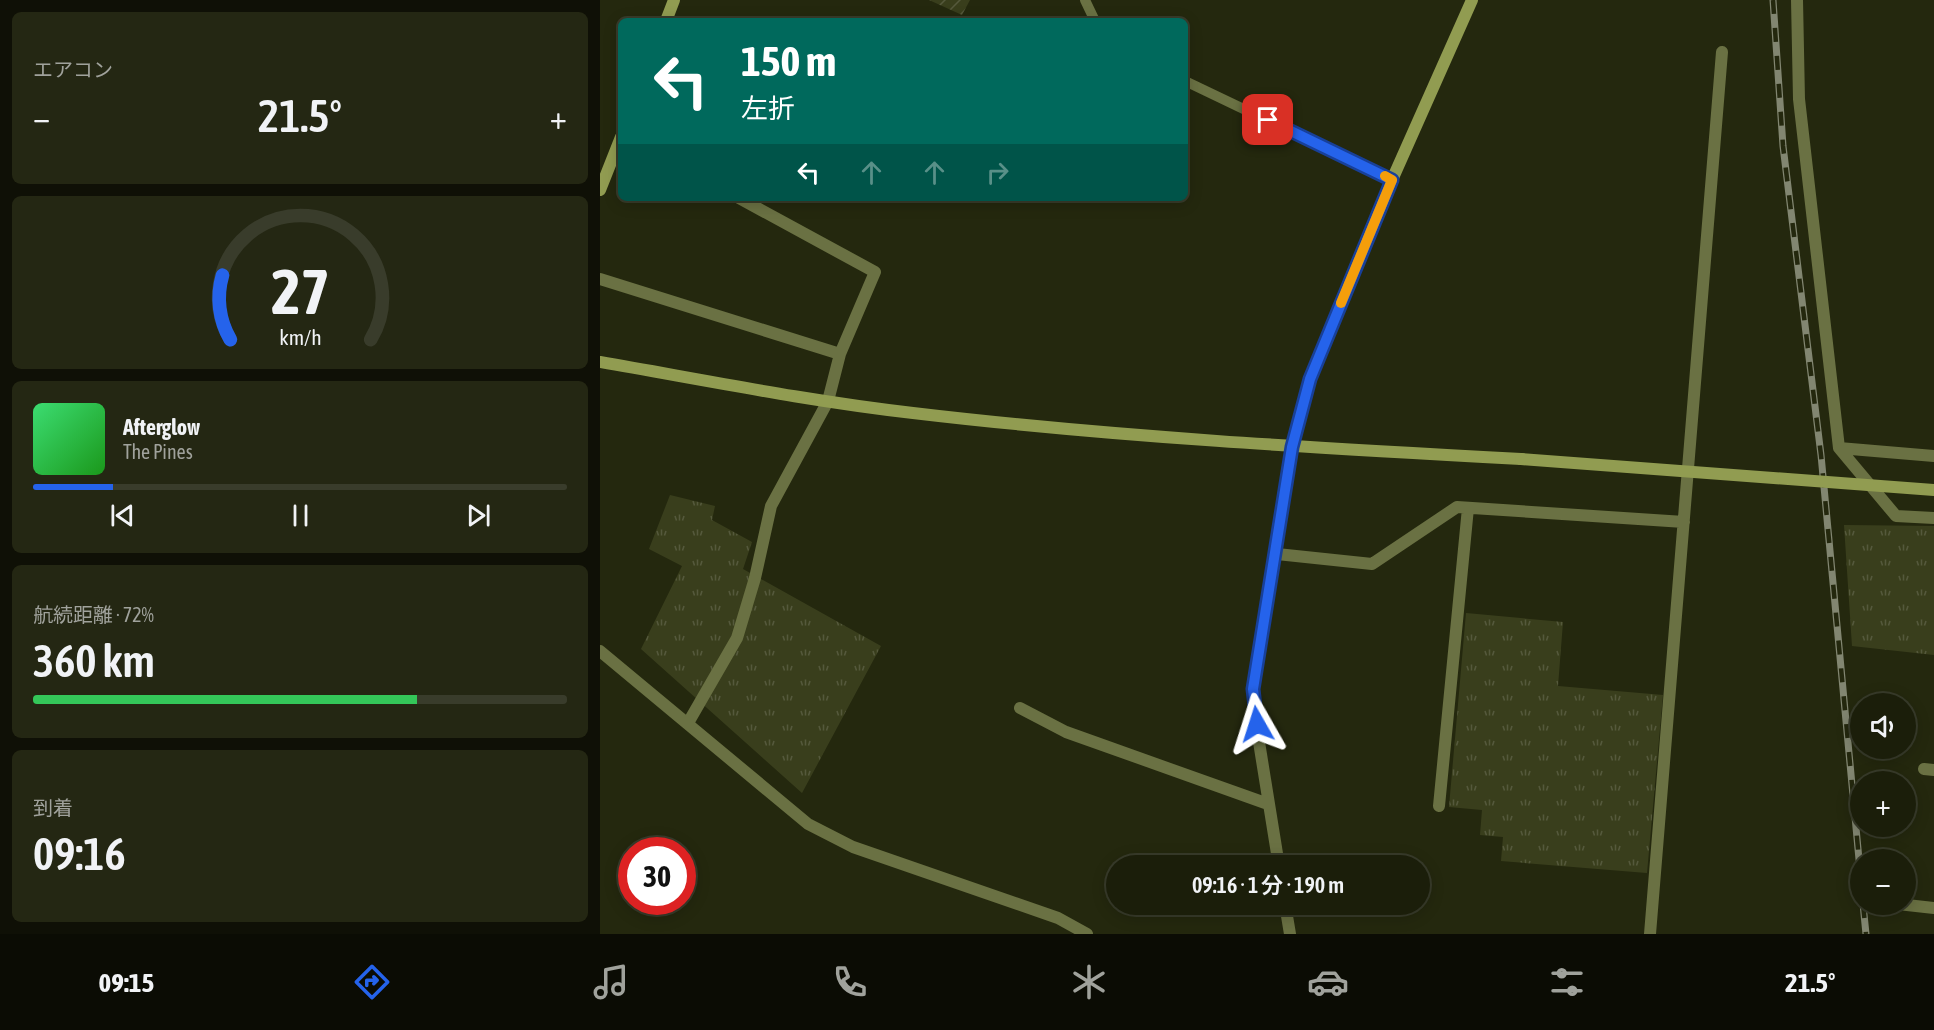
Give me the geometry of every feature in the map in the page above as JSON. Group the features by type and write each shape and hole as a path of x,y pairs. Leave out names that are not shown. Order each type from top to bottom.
{"street":[{"path":"667,18 674,0"},
{"path":"1277,855 1253,689 1277,554 1292,447 1310,379 1392,180 1472,0"},
{"path":"1797,0 1799,99 1839,448 1896,516 1934,518"},
{"path":"1650,934 1722,52"},
{"path":"600,190 618,145"},
{"path":"688,723 737,638 755,578 771,506 828,401 840,354 875,272 745,201"},
{"path":"600,279 840,354"},
{"path":"600,362 911,413 1084,431 1292,447 1521,459 1934,490"},
{"path":"1839,448 1934,456"},
{"path":"1277,554 1372,564 1457,507 1684,522"},
{"path":"1439,806 1468,508"},
{"path":"600,651 808,824 853,847 1058,918 1087,934"},
{"path":"1020,708 1066,732 1268,804"},
{"path":"1916,906 1934,908"},
{"path":"1287,915 1290,934"}],"lane":[{"path":"1085,0 1094,18"},
{"path":"1188,82 1392,180"}],"green space":[{"path":"929,0 970,0 962,15"},
{"path":"670,495 715,506 712,520 752,542 743,569 881,646 802,793 641,649 682,566 649,549"},
{"path":"1844,525 1934,526 1934,655 1852,646"},
{"path":"1466,613 1563,622 1558,686 1663,695 1647,873 1501,861 1503,837 1480,835 1482,810 1449,807"}],"railway":[{"path":"1773,0 1783,146 1821,455 1858,849"},
{"path":"1864,915 1866,934"}],"slow traffic":[{"path":"1341,303 1392,180 1385,176"}],"route":[{"path":"1257,724 1253,689 1277,554 1292,447 1310,379 1392,180 1268,120"}]}
